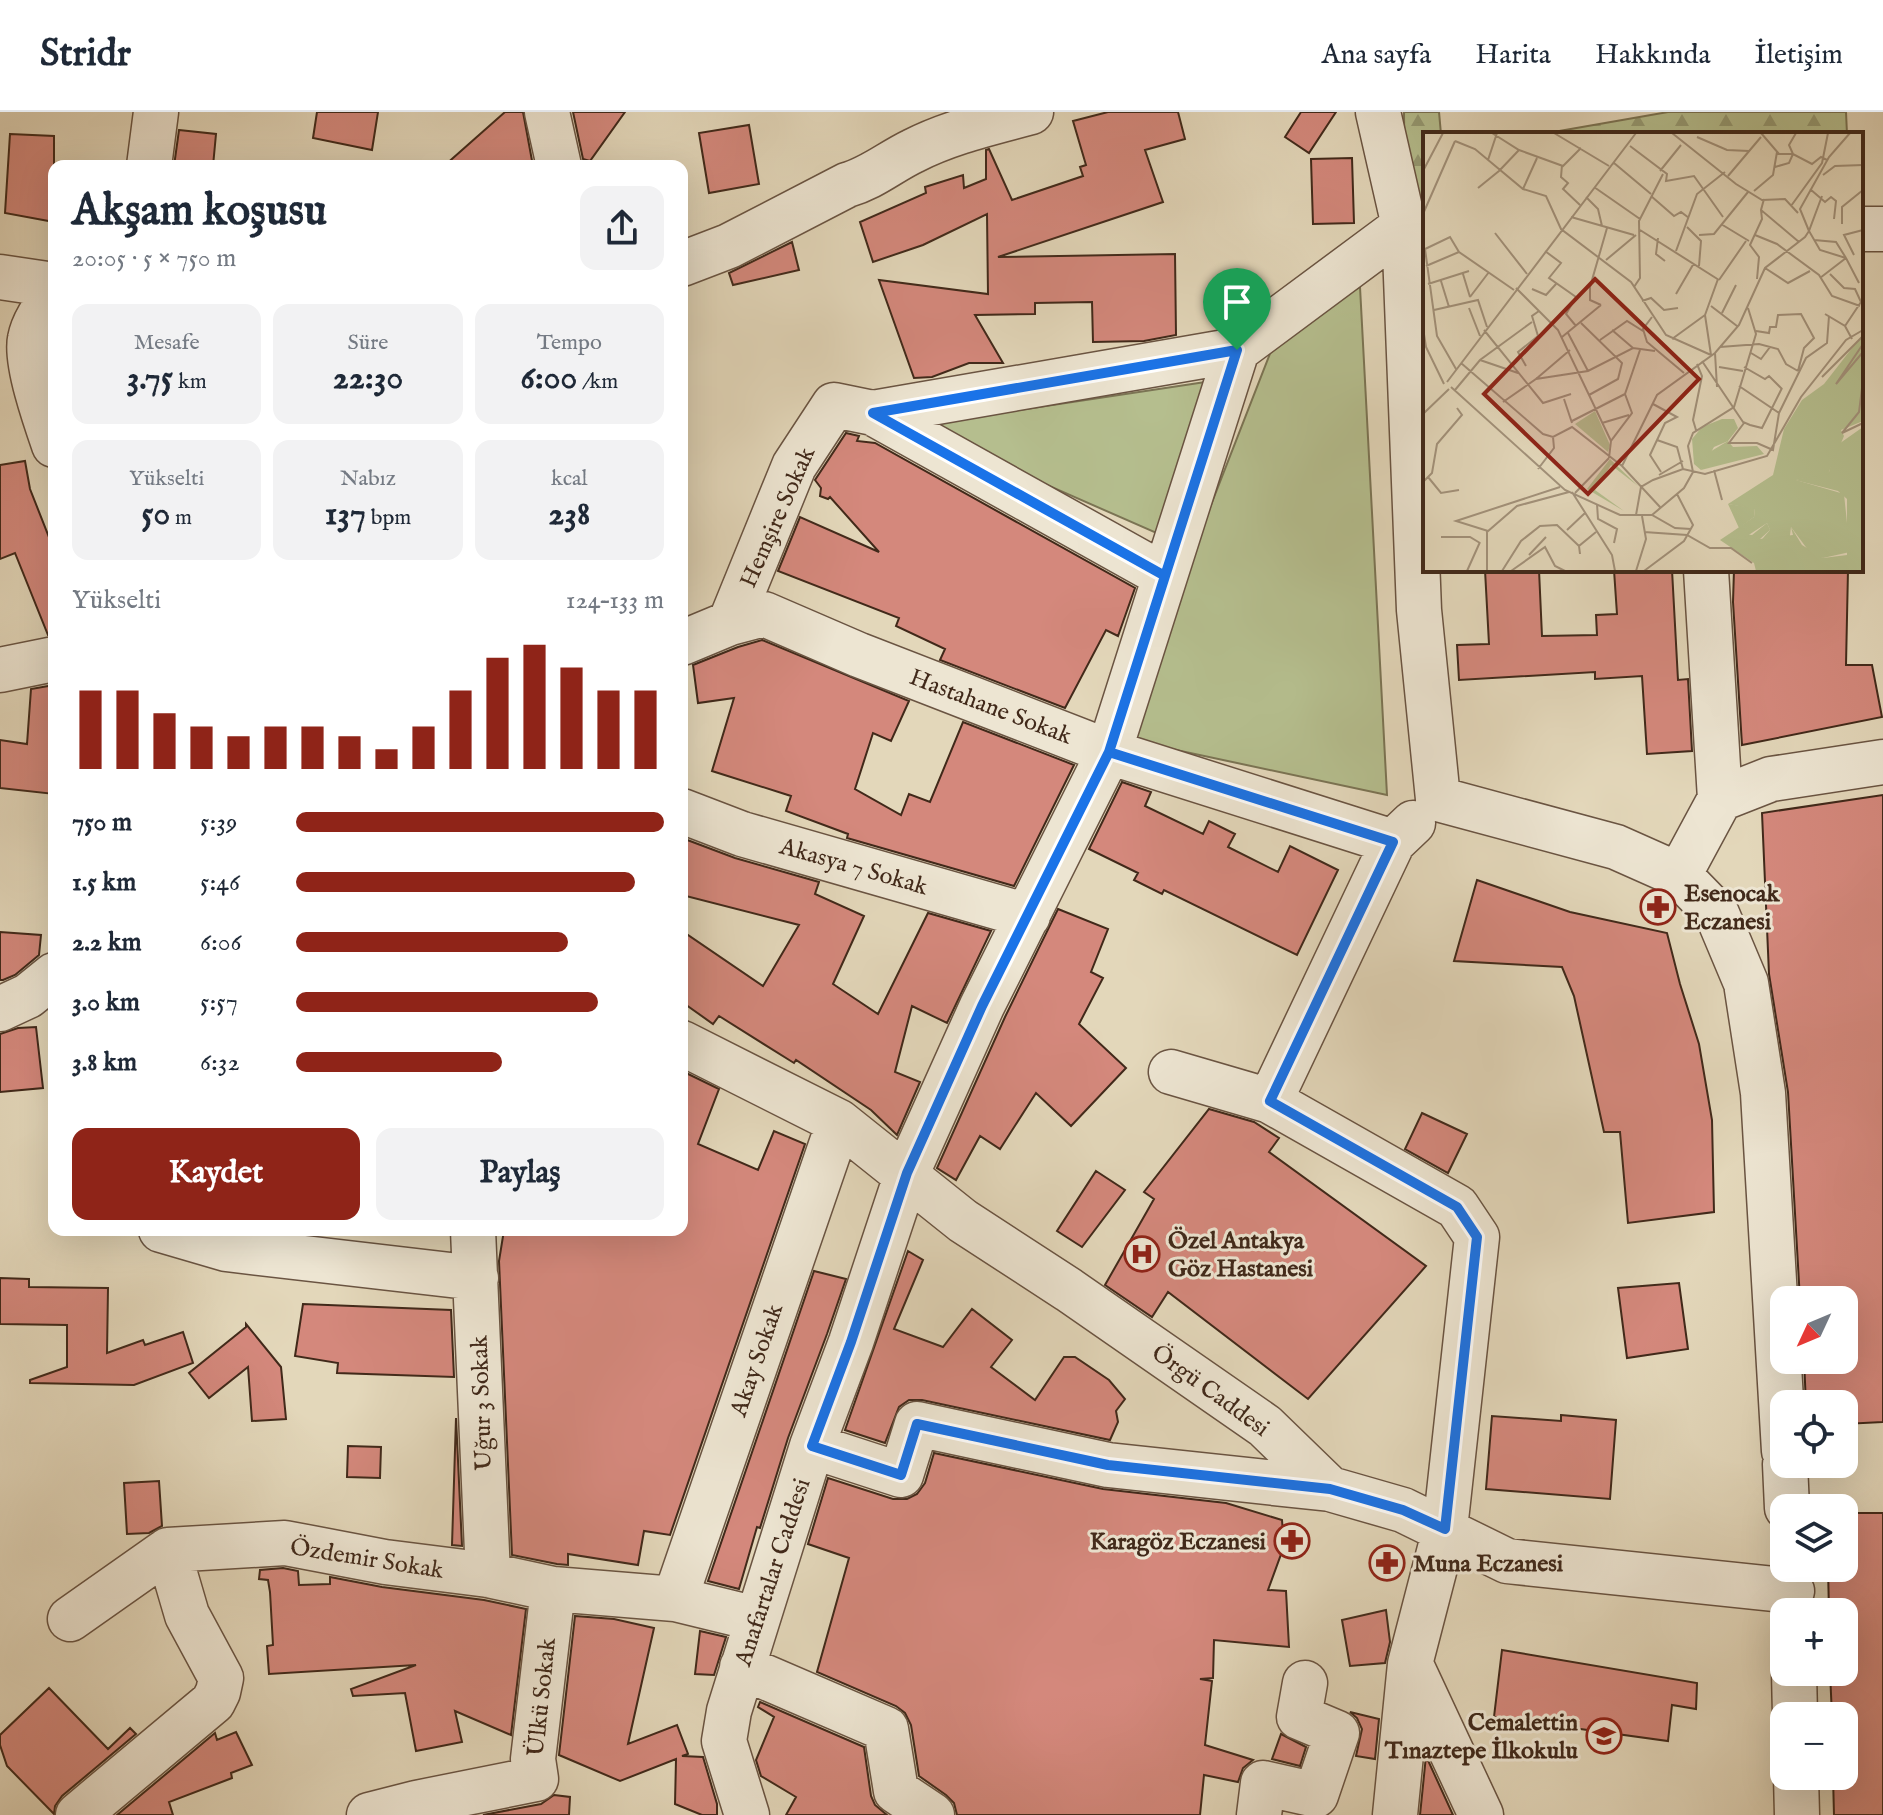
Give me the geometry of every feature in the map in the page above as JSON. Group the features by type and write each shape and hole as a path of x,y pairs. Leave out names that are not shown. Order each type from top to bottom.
{"street":[{"path":"150,160 156,112"},
{"path":"547,112 558,160"},
{"path":"688,262 729,246 847,185 864,180 914,150 966,129 1031,112"},
{"path":"1378,112 1414,226 1419,610 1438,799"},
{"name":"Hemşire Sokak","path":"730,623 794,466 834,405 873,413 1237,350 1414,226"},
{"path":"0,277 48,284"},
{"path":"48,302 29,341 35,382 48,425"},
{"name":"Anafartalar Caddesi","path":"747,1815 724,1741 729,1711 812,1446 851,1342 907,1173 982,1006 1109,752 1237,350"},
{"path":"873,413 1165,576"},
{"path":"1679,875 1720,799 1706,572"},
{"name":"Hastahane Sokak","path":"730,623 764,614 859,655 1109,752 1393,842"},
{"path":"688,640 730,623"},
{"path":"0,670 48,660"},
{"path":"1720,799 1771,779 1883,762"},
{"path":"1270,1101 1393,842 1438,799"},
{"path":"1438,799 1616,847 1679,875 1717,914 1746,983 1763,1093 1780,1390"},
{"name":"Akasya 7 Sokak","path":"688,813 742,834 1028,916"},
{"path":"0,1009 48,986"},
{"name":"Örgü Caddesi","path":"688,1046 839,1122 907,1173 963,1221 1069,1290 1265,1426 1330,1489 1403,1510 1507,1561 1792,1590"},
{"path":"1171,1072 1270,1101 1457,1207 1477,1237 1445,1529 1410,1664 1395,1815"},
{"name":"Akay Sokak","path":"675,1599 839,1122"},
{"path":"182,1236 226,1249 289,1243 476,1278"},
{"name":"Uğur 3 Sokak","path":"473,1236 488,1575"},
{"path":"812,1446 901,1475 917,1424 1108,1465 1330,1489"},
{"name":"Özdemir Sokak","path":"168,1550 285,1543 385,1562 488,1575 553,1589 675,1599 757,1619"},
{"path":"70,1619 168,1550 187,1615 221,1678 213,1702 78,1815"},
{"name":"Ülkü Sokak","path":"369,1815 536,1779 533,1759 553,1589"},
{"path":"1410,1664 1481,1815"},
{"path":"742,1667 886,1729 896,1791 932,1815"},
{"path":"1259,1815 1263,1783 1316,1795 1337,1733 1299,1717 1305,1683"},
{"path":"1796,1790 1797,1815"}],"green space":[{"path":"1404,112 1439,112 1441,132 1423,132 1423,213 1405,215"},
{"path":"1668,112 1846,112 1847,132 1553,132"},
{"path":"1360,287 1387,795 1120,738 1282,323"},
{"path":"1212,381 1161,535 913,426"}],"building":[{"path":"317,112 378,112 372,150 313,138"},
{"path":"505,112 523,112 532,160 451,160"},
{"path":"573,112 625,112 591,160 583,159"},
{"path":"1108,112 1178,112 1185,139 1145,150 1163,202 998,257 1175,254 1176,335 1144,341 1093,342 1092,302 1035,303 1035,314 975,315 1003,363 969,363 932,377 914,378 879,280 988,294 987,214 923,245 873,262 860,222 926,193 925,187 963,175 964,188 986,179 986,150 989,149 1012,200 1083,176 1080,167 1086,165 1073,121"},
{"path":"1301,112 1336,112 1309,153 1285,137"},
{"path":"749,125 759,184 709,193 699,133"},
{"path":"179,130 216,134 214,160 175,160"},
{"path":"10,134 54,136 54,160 48,160 48,221 5,213"},
{"path":"1352,158 1354,223 1313,224 1311,159"},
{"path":"792,242 799,270 733,285 729,273"},
{"path":"846,433 859,436 857,441 875,443 1135,588 1118,636 1106,630 1065,708 940,660 945,649 896,626 899,618 778,571 800,517 879,552 830,497 820,496 821,488 815,480"},
{"path":"25,461 30,489 48,535 48,635 15,553 0,559 0,465"},
{"path":"1485,572 1539,572 1542,636 1597,635 1596,615 1617,614 1614,572 1672,572 1678,680 1688,679 1692,751 1647,754 1642,676 1595,679 1595,672 1459,680 1457,645 1489,644"},
{"path":"1734,572 1848,572 1846,665 1872,665 1882,717 1742,745"},
{"path":"762,640 909,701 891,741 873,733 855,789 901,815 909,794 930,802 963,722 1074,765 1014,886 847,838 848,834 786,811 791,796 712,771 734,698 698,703 693,665"},
{"path":"48,686 48,793 0,788 0,740 27,744 31,689"},
{"path":"1122,782 1151,792 1145,806 1203,834 1209,821 1235,834 1228,847 1278,872 1290,846 1338,870 1297,955 1164,890 1162,894 1134,880 1138,873 1089,849"},
{"path":"1883,795 1883,1422 1858,1423 1858,1390 1805,1390 1805,1374 1858,1374 1858,1286 1799,1286 1788,1092 1769,974 1762,813"},
{"path":"688,840 735,858 819,882 815,894 864,916 833,984 878,1014 928,913 991,931 947,1023 912,1006 895,1072 920,1082 897,1135 871,1110 796,1060 794,1063 719,1016 713,1024 688,1006 688,935 763,986 799,925 688,897"},
{"path":"1477,880 1570,912 1667,933 1699,1044 1712,1120 1714,1212 1628,1223 1620,1132 1604,1132 1574,996 1562,967 1454,961"},
{"path":"1058,909 1108,929 1091,972 1103,978 1079,1024 1126,1068 1071,1126 1036,1093 1000,1149 980,1136 956,1180 937,1168"},
{"path":"0,932 41,935 39,955 15,975 3,980 0,980"},
{"path":"36,1027 43,1088 0,1092 0,1034 18,1028"},
{"path":"688,1074 719,1089 698,1144 758,1170 774,1131 805,1144 670,1535 644,1531 638,1565 568,1554 568,1565 512,1555 499,1261 503,1236 688,1236"},
{"path":"1209,1109 1254,1122 1279,1138 1269,1152 1426,1266 1308,1399 1168,1292 1152,1317 1105,1285 1154,1199 1144,1192"},
{"path":"1422,1113 1467,1134 1448,1173 1405,1149"},
{"path":"1096,1171 1125,1190 1082,1247 1057,1231"},
{"path":"908,1251 923,1260 894,1329 943,1347 972,1309 1012,1340 991,1367 1035,1400 1064,1357 1075,1357 1109,1380 1125,1399 1116,1411 1118,1422 1110,1440 922,1400 909,1400 899,1407 885,1443 845,1430"},
{"path":"814,1271 846,1279 788,1438 760,1528 757,1527 739,1589 708,1581"},
{"path":"0,1278 29,1279 29,1287 108,1288 107,1353 143,1340 145,1345 183,1332 193,1363 134,1385 30,1383 30,1380 67,1367 67,1325 0,1324"},
{"path":"1679,1283 1688,1349 1627,1358 1618,1288"},
{"path":"303,1304 451,1310 454,1377 337,1373 338,1363 295,1356"},
{"path":"246,1324 281,1367 286,1419 252,1421 248,1367 209,1398 189,1373"},
{"path":"1561,1415 1616,1420 1610,1499 1486,1489 1492,1416 1561,1421"},
{"path":"456,1418 462,1546 452,1545"},
{"path":"348,1446 381,1447 380,1478 347,1477"},
{"path":"934,1453 1103,1489 1226,1503 1282,1520 1284,1546 1268,1590 1286,1591 1289,1647 1214,1640 1213,1678 1200,1679 1212,1681 1205,1745 1253,1760 1243,1768 1238,1782 1204,1775 1200,1815 957,1815 954,1803 919,1776 911,1725 905,1713 896,1706 817,1672 849,1558 808,1544 828,1478 893,1499 907,1499 917,1494 925,1483"},
{"path":"159,1481 162,1526 149,1533 127,1534 124,1483"},
{"path":"1858,1513 1883,1513 1883,1815 1834,1815 1833,1790 1858,1790 1858,1702 1831,1702 1831,1686 1858,1686 1858,1598 1829,1598 1828,1582 1858,1582"},
{"path":"283,1568 298,1571 299,1585 330,1584 330,1577 526,1609 511,1735 455,1711 462,1742 416,1751 405,1693 353,1696 351,1689 416,1665 269,1674 267,1646 273,1645 270,1592 268,1580 259,1579 260,1570"},
{"path":"1386,1610 1390,1642 1385,1663 1350,1666 1342,1620"},
{"path":"575,1616 614,1619 654,1628 628,1744 677,1725 688,1754 682,1756 703,1757 717,1804 717,1815 702,1815 675,1804 676,1759 620,1781 559,1755"},
{"path":"700,1631 726,1637 714,1675 695,1674"},
{"name":"Cemalettin Tınaztepe İlkokulu","path":"1502,1650 1697,1683 1696,1709 1672,1705 1668,1741 1494,1717"},
{"path":"49,1688 108,1749 130,1728 136,1734 62,1796 54,1814 7,1766 0,1745 0,1735"},
{"path":"760,1702 864,1747 871,1796 875,1805 887,1815 786,1815 796,1797 761,1776 756,1760 774,1717 758,1707"},
{"path":"1350,1712 1379,1719 1375,1759 1356,1756 1362,1729"},
{"path":"236,1732 252,1765 231,1773 232,1778 169,1802 173,1815 117,1815 215,1733 217,1740"},
{"path":"1281,1734 1306,1747 1300,1766 1272,1759"},
{"path":"1426,1756 1453,1815 1420,1815"},
{"path":"554,1795 570,1797 569,1815 483,1815 541,1804"}],"place":[{"name":"Esenocak Eczanesi","path":"1658,907"},
{"name":"Özel Antakya Göz Hastanesi","path":"1142,1254"},
{"name":"Karagöz Eczanesi","path":"1292,1541"},
{"name":"Muna Eczanesi","path":"1387,1563"},
{"name":"Cemalettin Tınaztepe İlkokulu","path":"1604,1736"}],"route":[{"path":"1237,350 873,413 1165,576 1109,752 982,1006 907,1173 851,1342 812,1446 901,1475 917,1424 1108,1465 1330,1489 1403,1510 1445,1529 1477,1237 1457,1207 1270,1101 1393,842 1109,752 1237,350"}]}
